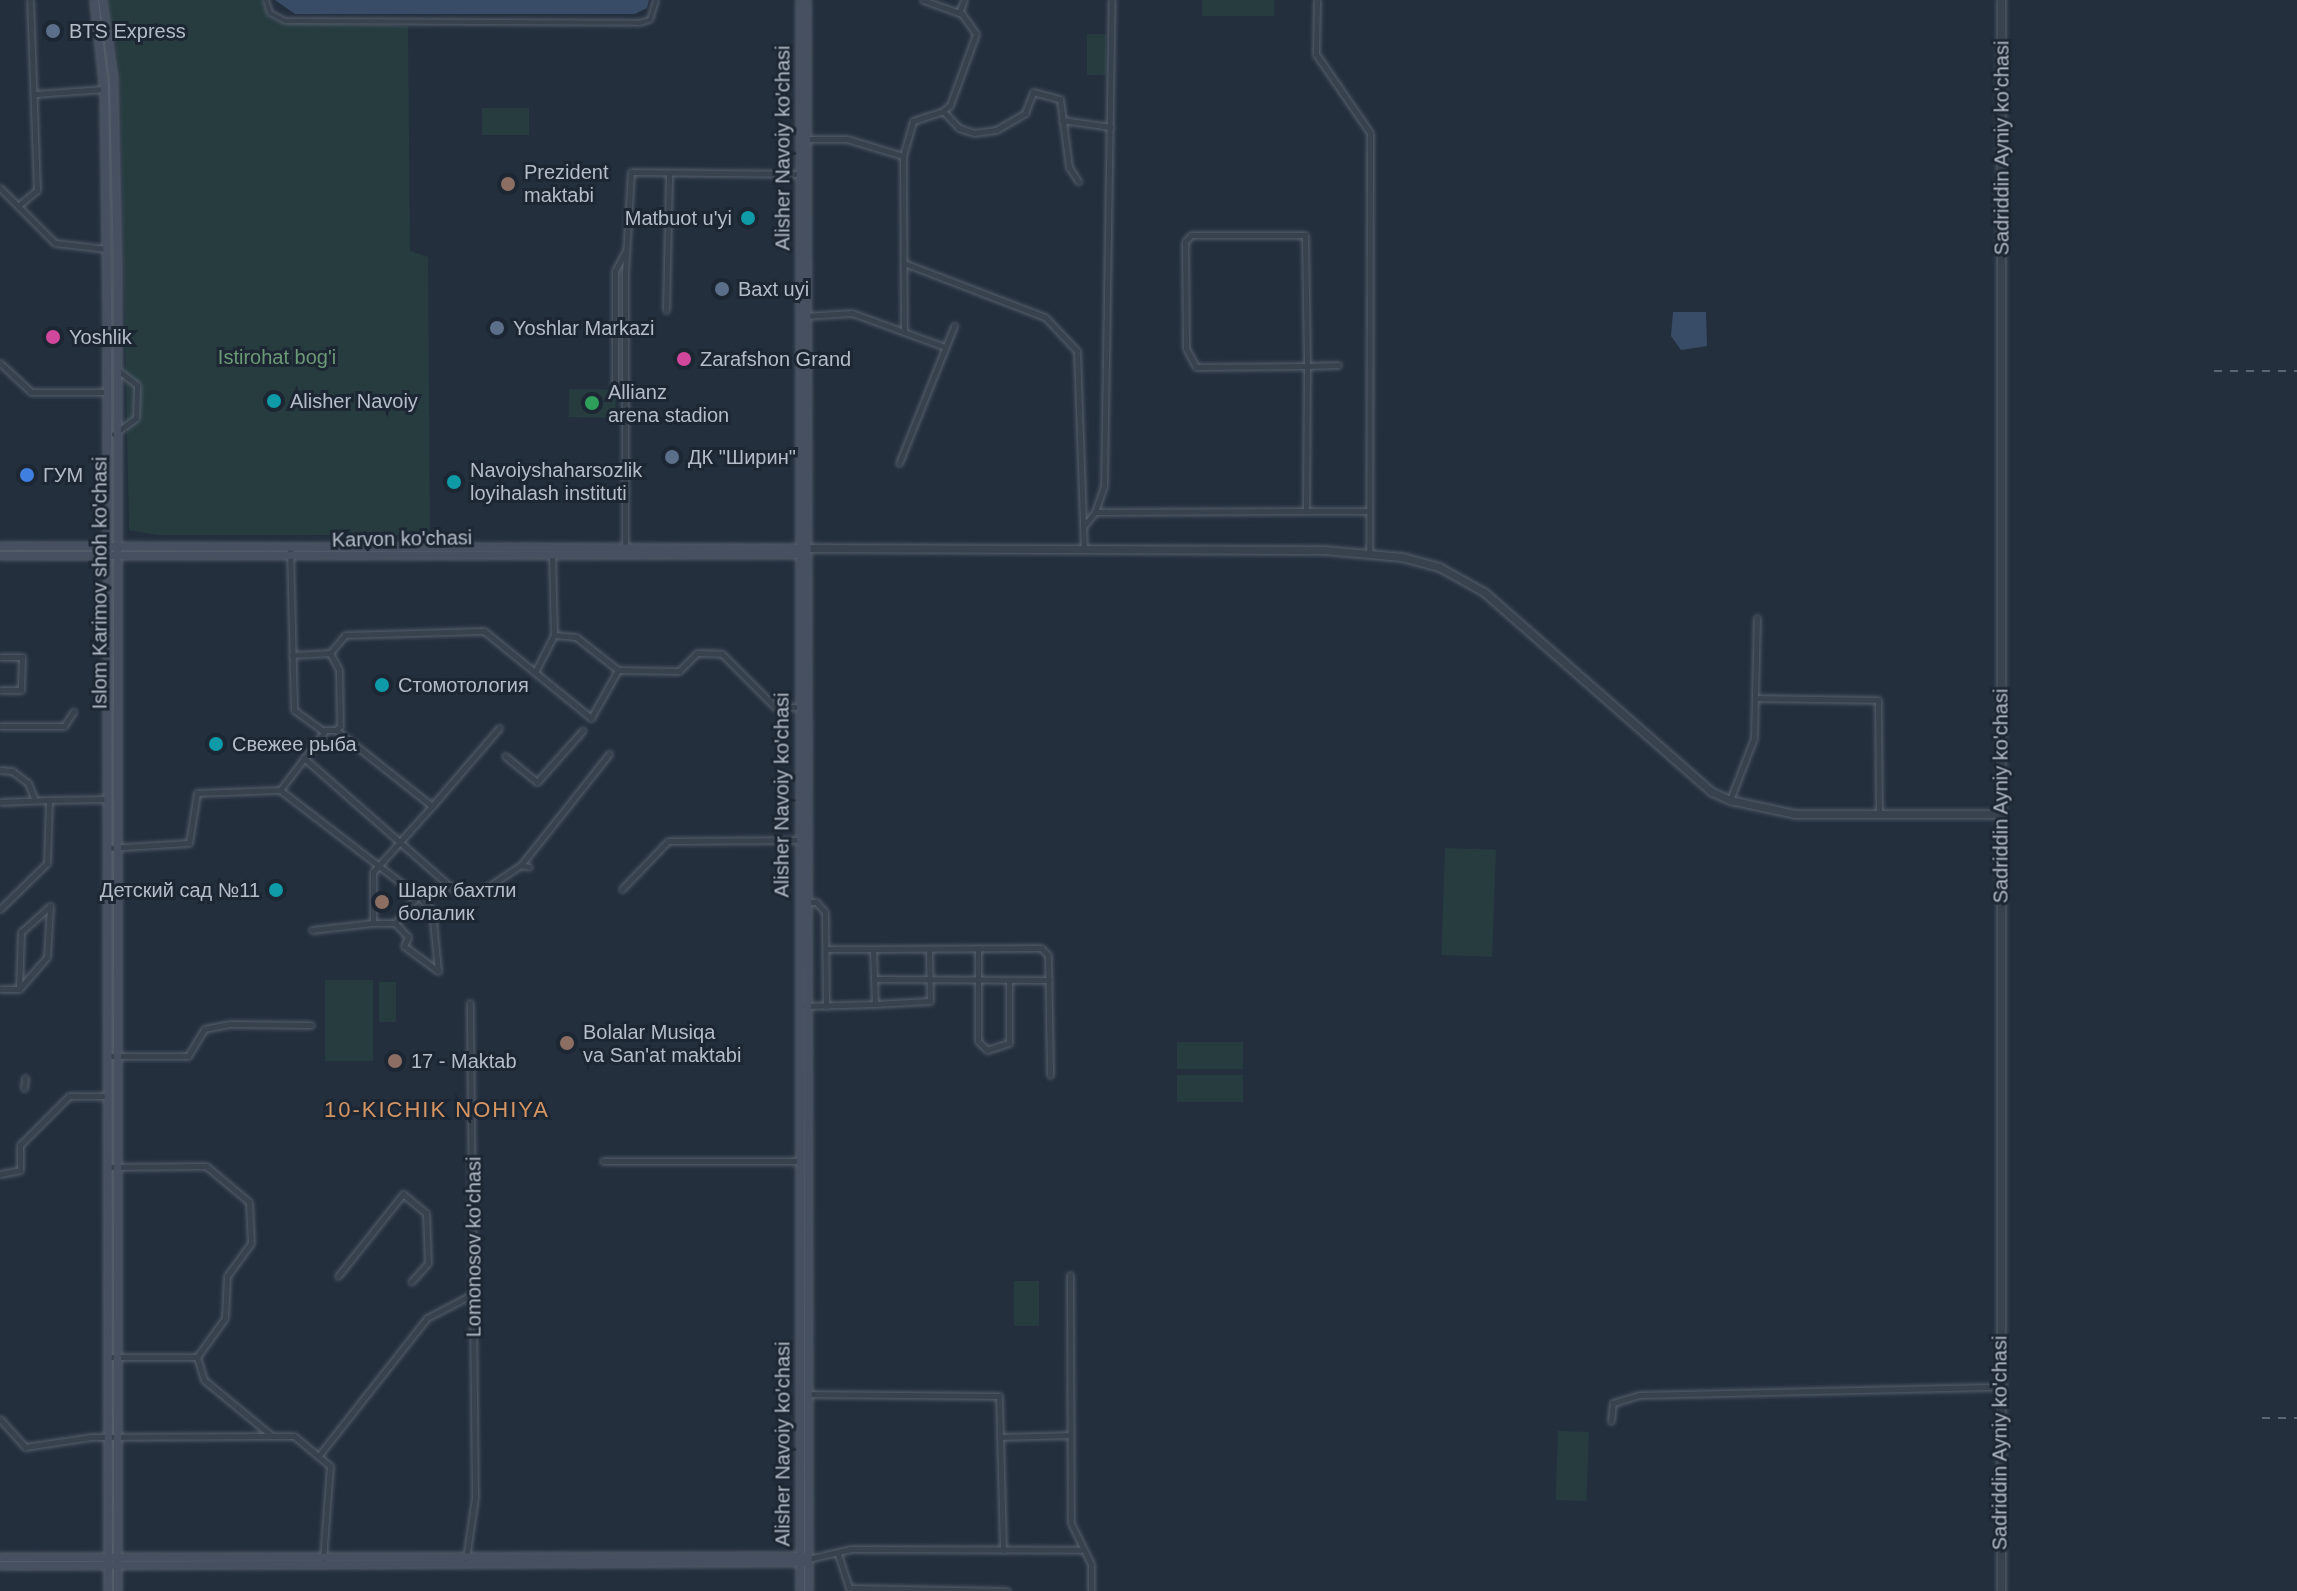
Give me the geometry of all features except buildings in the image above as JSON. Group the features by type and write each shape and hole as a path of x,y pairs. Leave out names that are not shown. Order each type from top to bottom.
{"main road":[{"name":"Islom Karimov shoh ko'chasi","path":"94,0 104,89 107,799 112,848"},
{"name":"Islom Karimov shoh ko'chasi","path":"102,0 113,76 117,433 108,1591"},
{"name":"Alisher Navoiy ko'chasi","path":"802,174 805,139 803,0"},
{"name":"Alisher Navoiy ko'chasi","path":"800,1587 807,1394 798,1161 805,1006 803,0"},
{"path":"0,546 117,545 290,552"},
{"name":"Karvon ko'chasi","path":"0,555 117,557 552,549 803,551"},
{"name":"Alisher Navoiy ko'chasi","path":"803,551 798,707 802,1064 800,1529 808,1591"},
{"name":"Islom Karimov shoh ko'chasi","path":"113,1056 108,1096 118,1357 117,1591"},
{"path":"779,1559 791,1549 800,1529"},
{"path":"0,1557 107,1561 802,1559"},
{"path":"779,1559 800,1587"},
{"path":"0,1565 107,1561"}],"street":[{"path":"18,206 37,190 30,0"},
{"path":"266,0 270,13 286,21 639,23 650,20 656,0"},
{"path":"904,332 903,156 913,121 943,111 950,105 976,34 959,13 923,0"},
{"path":"959,13 964,0"},
{"path":"1083,527 1095,512 1104,486 1112,0"},
{"path":"1317,0 1316,54 1370,133 1369,552"},
{"name":"Sadriddin Ayniy ko'chasi","path":"2001,0 2001,1591"},
{"path":"35,94 104,89"},
{"path":"943,111 959,128 974,133 996,130 1025,113 1033,92 1060,99 1069,167 1078,181"},
{"path":"1062,120 1111,127"},
{"path":"805,139 847,139 903,156"},
{"path":"625,549 626,250 631,172 802,174"},
{"path":"666,310 669,174"},
{"path":"0,188 55,243 107,249"},
{"path":"1306,511 1307,366 1305,235 1191,235 1185,242 1188,359 1196,367 1307,366 1338,365"},
{"path":"615,385 615,271 626,250"},
{"path":"904,263 1045,317 1077,351 1084,550"},
{"path":"802,317 852,313 945,347"},
{"path":"899,463 954,326"},
{"path":"0,363 31,392 107,392"},
{"path":"106,437 117,433 136,418 137,385 116,369"},
{"path":"1095,512 1368,511"},
{"path":"535,672 554,635 552,549"},
{"path":"803,551 1369,552 1439,567 1484,592 1712,792 1730,800 1795,814 2002,814"},
{"path":"290,552 294,710 325,731 336,730 340,726 339,670 330,653"},
{"path":"1730,800 1754,738 1757,618"},
{"path":"292,655 330,653 345,635 484,631 591,718 618,670"},
{"path":"554,635 576,637 618,670 679,671 697,653 722,654 775,707 798,707"},
{"path":"0,657 22,657 22,668 21,690 0,690"},
{"path":"1755,698 1878,700 1879,815"},
{"path":"0,726 64,726 73,712"},
{"path":"373,923 373,872 499,728"},
{"path":"336,730 432,806"},
{"path":"505,756 537,782 583,730"},
{"path":"280,790 325,731"},
{"path":"304,758 403,840 452,888 464,892 497,885 521,865 609,754"},
{"path":"0,770 12,771 28,783 35,800"},
{"path":"112,848 189,843 194,798 202,791 280,790 381,865 432,910 438,971 404,946 408,937 395,923 312,930"},
{"path":"0,802 107,799"},
{"path":"0,909 47,863 49,800"},
{"path":"622,889 668,841 798,840"},
{"path":"521,865 529,867"},
{"path":"395,923 418,896"},
{"path":"805,902 816,902 825,912 826,1006"},
{"path":"0,989 19,989 47,957 50,906 21,932 19,989"},
{"path":"978,948 978,1041 993,1051 1009,1043 1009,980"},
{"path":"826,949 1041,948 1048,955 1050,1075"},
{"path":"873,949 875,1004"},
{"path":"805,1006 928,1002 929,949"},
{"path":"874,979 1049,980"},
{"name":"Lomonosov ko'chasi","path":"466,1560 475,1497 470,1003"},
{"path":"113,1056 188,1056 204,1029 229,1024 311,1025"},
{"path":"24,1088 25,1078"},
{"path":"0,1174 20,1170 20,1145 69,1096 108,1096"},
{"path":"603,1161 798,1161"},
{"path":"113,1167 206,1166 249,1202 251,1243 227,1276 225,1318 197,1357"},
{"path":"338,1276 403,1194 426,1213 428,1263 411,1282"},
{"path":"1070,1275 1071,1523 1091,1564 1091,1591"},
{"path":"320,1454 427,1318 473,1294"},
{"path":"108,1357 197,1357"},
{"path":"197,1357 204,1380 272,1436"},
{"path":"1611,1421 1613,1403 1639,1395 2000,1387"},
{"path":"807,1394 999,1396 1003,1550"},
{"path":"0,1419 25,1447 108,1437 294,1436 320,1454 330,1466 323,1560"},
{"path":"1001,1437 1070,1435"},
{"path":"802,1559 851,1549 1082,1550"},
{"path":"838,1554 850,1590 1007,1591"}],"green space":[{"name":"Istirohat bog'i","path":"108,0 262,0 269,18 280,22 408,26 410,251 428,257 430,535 157,535 129,530 120,71"},
{"path":"1202,0 1274,0 1274,16 1202,16"},
{"path":"1087,34 1106,34 1106,75 1087,75"},
{"path":"482,108 529,108 529,135 482,135"},
{"name":"Allianz arena stadion","path":"569,389 616,390 616,418 569,417"},
{"path":"1445,848 1496,850 1492,957 1441,955"},
{"path":"325,980 373,980 373,1061 325,1061"},
{"path":"379,982 396,982 396,1022 379,1022"},
{"path":"1177,1042 1243,1042 1243,1069 1177,1069"},
{"path":"1177,1075 1243,1075 1243,1102 1177,1102"},
{"path":"1014,1281 1039,1281 1039,1326 1014,1326"},
{"path":"1558,1431 1589,1432 1587,1501 1556,1500"}],"water":[{"path":"275,0 649,0 647,8 635,14 295,14"},
{"path":"1673,312 1706,312 1707,346 1681,350 1671,336"}],"railway":[{"path":"2214,371 2297,371"},
{"path":"2262,1418 2297,1418"}],"place":[{"name":"BTS Express","path":"53,31"},
{"name":"Prezident maktabi","path":"508,184"},
{"name":"Matbuot u'yi","path":"748,218"},
{"name":"Baxt uyi","path":"722,289"},
{"name":"Yoshlar Markazi","path":"497,328"},
{"name":"Yoshlik","path":"53,337"},
{"name":"Zarafshon Grand","path":"684,359"},
{"name":"Alisher Navoiy","path":"274,401"},
{"name":"Allianz arena stadion","path":"592,403"},
{"name":"ДК \"Ширин\"","path":"672,457"},
{"name":"ГУМ","path":"27,475"},
{"name":"Navoiyshaharsozlik loyihalash instituti","path":"454,482"},
{"name":"Стомотология","path":"382,685"},
{"name":"Свежее рыба","path":"216,744"},
{"name":"Детский сад №11","path":"276,890"},
{"name":"Шарк бахтли болалик","path":"382,902"},
{"name":"Bolalar Musiqa va San'at maktabi","path":"567,1043"},
{"name":"17 - Maktab","path":"395,1061"}],"district":[{"name":"10-KICHIK NOHIYA","path":"437,1110"}]}
